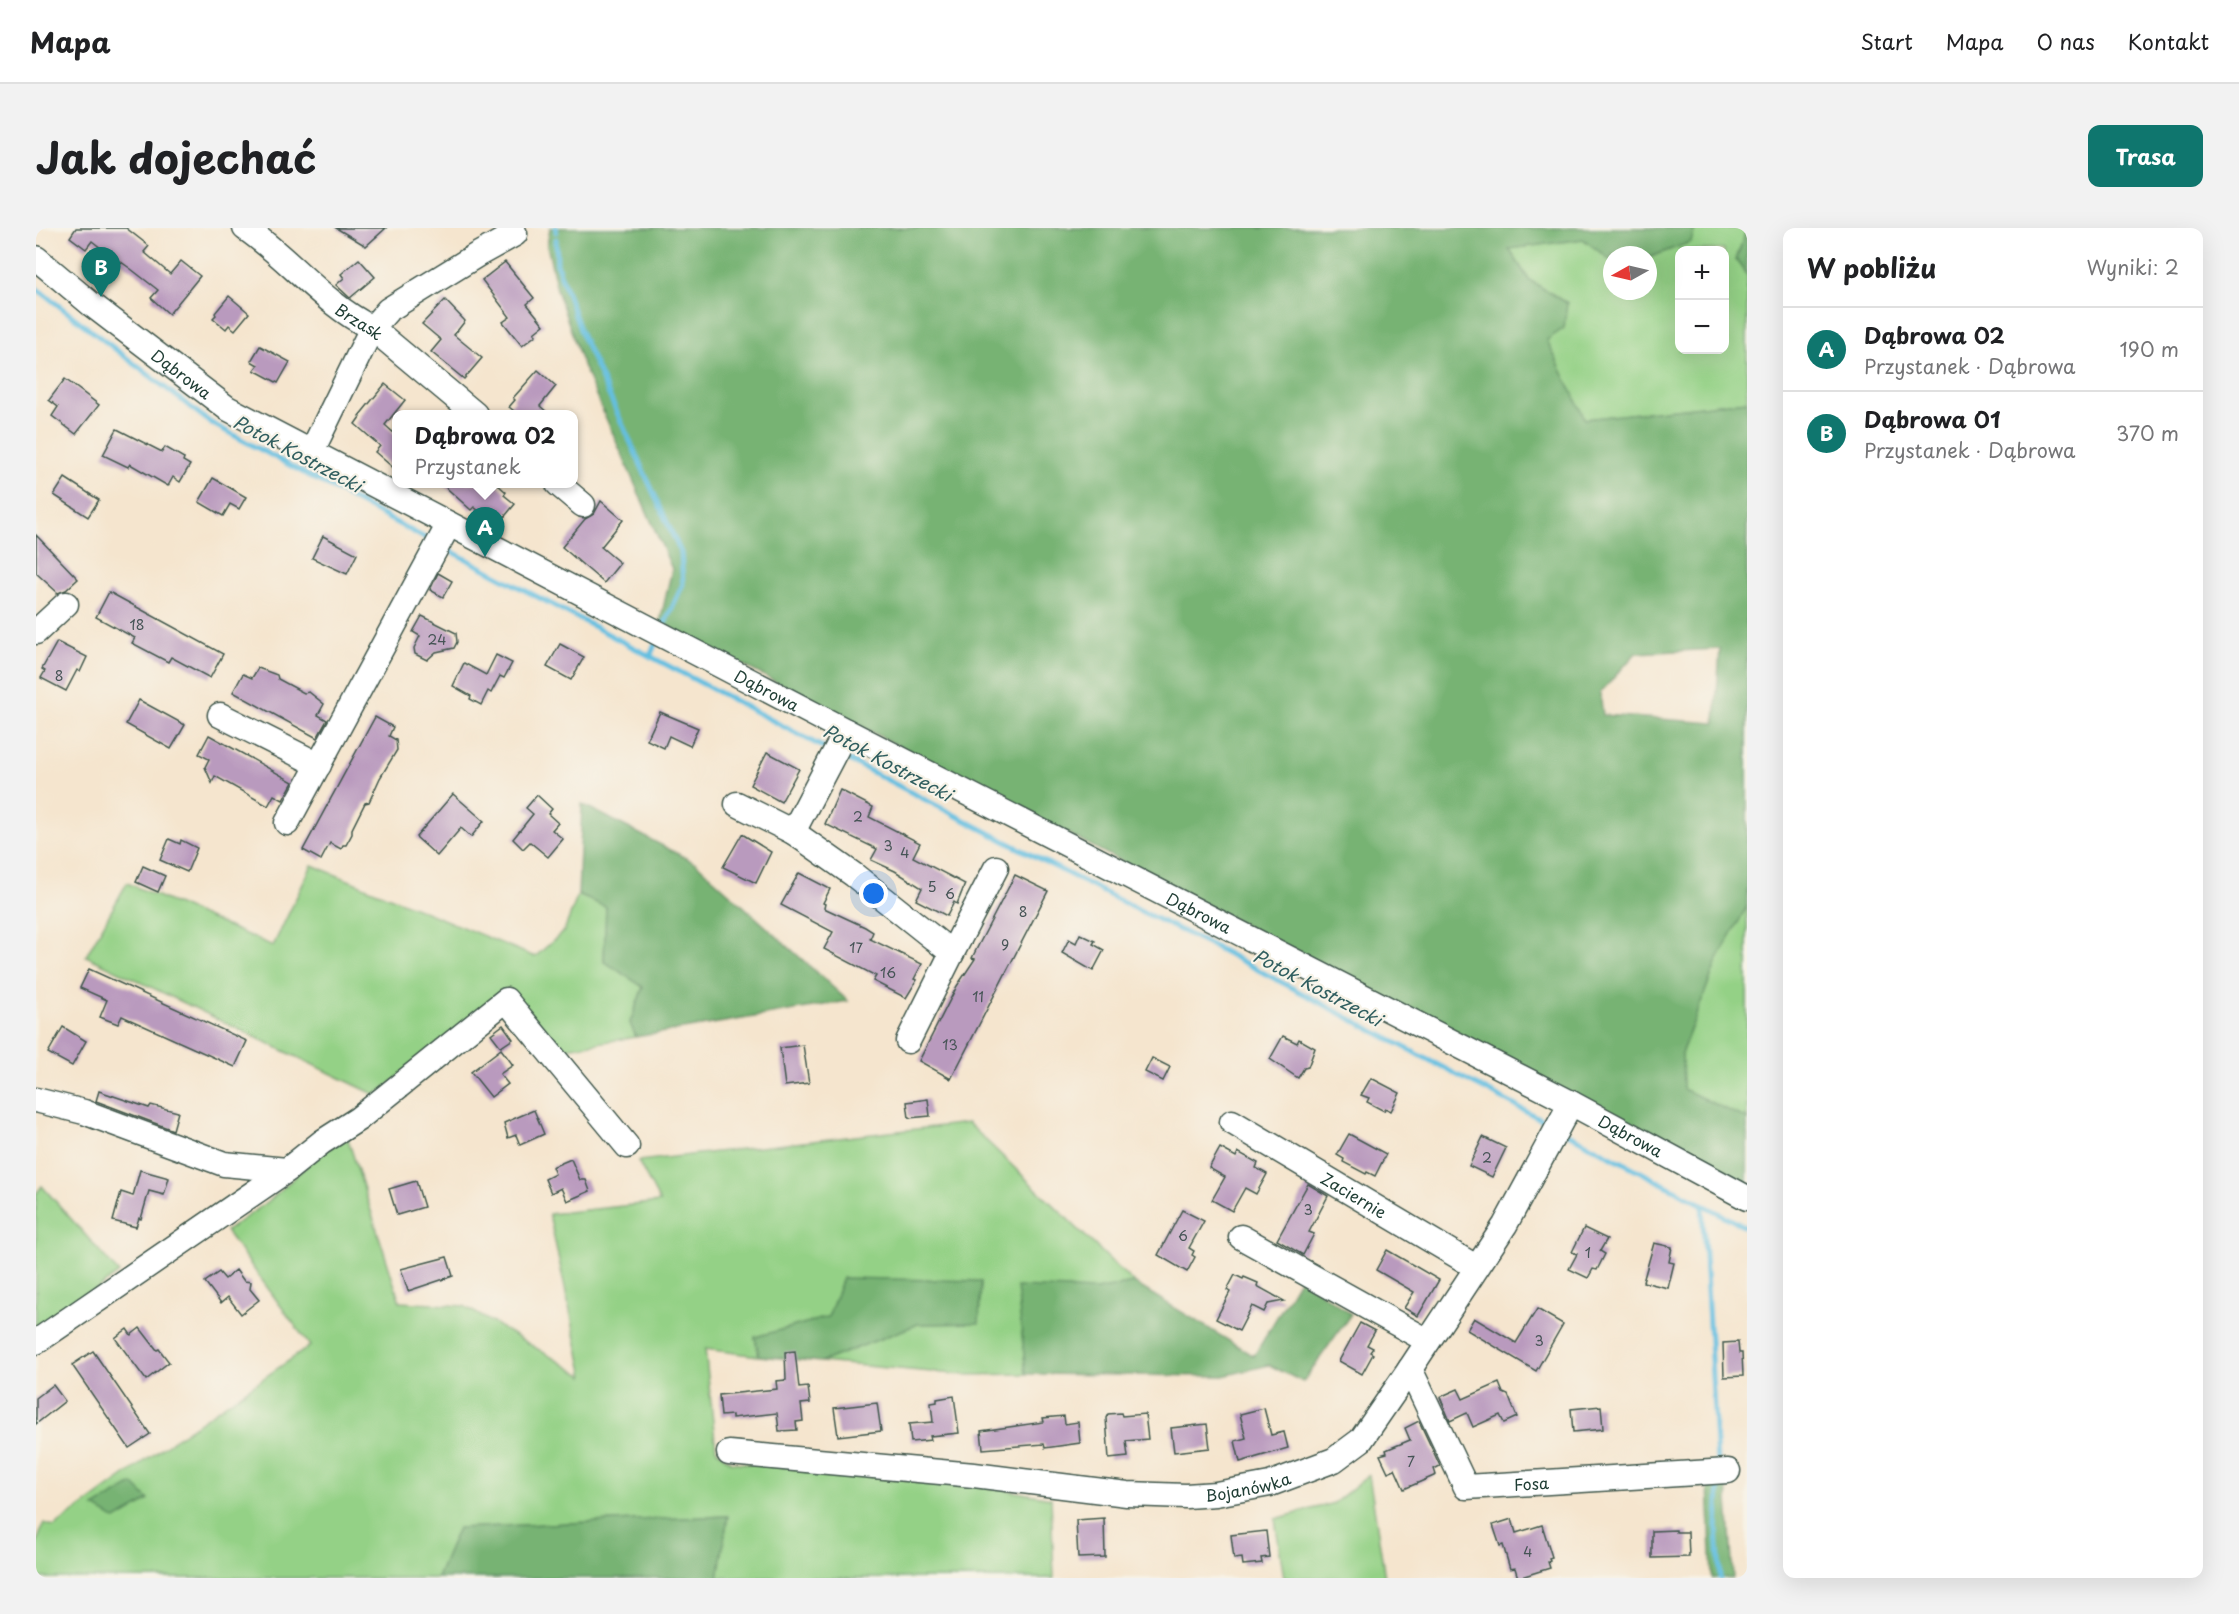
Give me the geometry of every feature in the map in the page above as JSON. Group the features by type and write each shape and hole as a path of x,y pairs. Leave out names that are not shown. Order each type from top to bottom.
{"street":[{"name":"Brzask","path":"245,228 347,313 372,328 470,410"},
{"path":"311,453 372,328 387,310 514,234"},
{"name":"Dąbrowa","path":"36,258 91,304 226,408 311,453 441,538 1562,1119 1747,1198"},
{"path":"564,488 583,505"},
{"path":"287,824 441,538"},
{"path":"36,632 66,604"},
{"path":"220,716 319,765"},
{"path":"793,832 839,745"},
{"path":"737,804 793,832 854,875 952,953"},
{"path":"908,1041 996,868"},
{"path":"36,1342 358,1119 506,1000 627,1146"},
{"path":"36,1100 84,1112 224,1164 287,1170"},
{"name":"Bojanówka","path":"729,1453 974,1474 1127,1494 1216,1494 1270,1484 1334,1460 1360,1440 1410,1369 1505,1225 1562,1119"},
{"name":"Zaciernie","path":"1232,1122 1476,1267"},
{"path":"1241,1237 1428,1341"},
{"name":"Fosa","path":"1410,1369 1466,1487 1728,1471"}],"green space":[{"path":"550,228 1695,228 1691,242 1675,246 1657,255 1657,246 1603,246 1603,254 1583,239 1509,249 1529,280 1567,303 1564,328 1547,340 1585,419 1747,401 1747,906 1717,961 1682,1051 1683,1089 1747,1119 1747,1186 660,622 672,569 584,368 557,290 547,245","holes":["1720,649 1715,723 1603,715 1600,693 1636,653"]},
{"path":"1695,228 1747,228 1736,260 1747,275 1747,401 1585,419 1546,340 1567,303 1529,280 1509,249 1583,239 1603,254 1603,300 1657,300 1657,255 1675,248 1675,354 1729,354 1729,246 1680,246 1690,242"},
{"path":"1747,228 1747,275 1736,260"},
{"path":"582,804 696,863 848,1001 636,1037 630,1023 643,987 604,961 606,907 578,895"},
{"path":"312,865 535,957 564,931 578,895 606,907 604,961 643,987 630,1023 636,1037 560,1049 508,988 376,1095 86,956 127,883 273,946"},
{"path":"1747,906 1747,1120 1683,1089 1682,1051 1717,961"},
{"path":"968,1123 1134,1283 1096,1290 1018,1288 1026,1374 965,1375 821,1362 918,1324 978,1323 981,1281 828,1317 755,1337 759,1356 705,1349 716,1449 731,1462 971,1484 1051,1498 1054,1578 718,1578 727,1516 458,1528 437,1578 36,1578 36,1545 44,1523 54,1527 175,1439 310,1346 226,1231 269,1201 314,1159 347,1136 400,1302 464,1306 584,1376 549,1214 660,1202 638,1161"},
{"path":"42,1186 119,1273 36,1332 36,1194"},
{"path":"843,1278 981,1281 979,1323 918,1324 821,1362 759,1356 755,1337 828,1317"},
{"path":"1300,1278 1351,1314 1303,1382 1269,1365 1223,1376 1026,1374 1017,1287 1096,1290 1134,1283 1254,1356"},
{"path":"1369,1475 1385,1578 1284,1578 1275,1519 1334,1503"},
{"path":"1727,1482 1733,1578 1712,1578 1708,1483"},
{"path":"133,1484 149,1500 116,1520 94,1507"},
{"path":"728,1516 718,1578 437,1578 458,1528"}],"building":[{"path":"76,228 126,228 149,246 144,252 170,274 181,261 200,276 169,314 151,298 158,290 131,269 92,241 86,249 70,237"},
{"path":"336,228 386,228 366,246"},
{"path":"359,259 375,277 350,298 336,285 344,278 341,274"},
{"path":"505,262 534,298 527,304 544,325 522,346 503,322 510,317 482,280"},
{"path":"229,296 249,313 235,330 229,325 226,329 213,318"},
{"path":"445,300 465,321 454,335 482,358 464,379 431,352 441,340 422,324"},
{"path":"260,346 290,362 278,383 254,370 258,365 251,361"},
{"path":"538,370 556,386 540,406 544,410 513,410 509,407 515,400 513,398"},
{"path":"65,379 99,405 76,434 52,416 58,407 49,400"},
{"path":"385,384 405,400 397,410 392,410 392,416 385,425 392,431 392,467 375,452 380,446 355,424"},
{"path":"117,429 162,452 165,447 184,458 183,461 190,465 180,482 173,477 168,486 130,464 128,467 103,455"},
{"path":"65,478 99,500 88,517 54,495"},
{"path":"213,478 246,497 239,509 230,504 223,516 199,502"},
{"path":"447,488 502,488 506,492 504,495 515,504 501,521 497,518 493,523 474,507 471,510"},
{"path":"601,501 623,520 601,547 620,563 604,583 562,547 585,519 594,514"},
{"path":"36,535 78,579 66,590 58,593 36,573"},
{"path":"323,536 357,554 347,574 312,558"},
{"path":"438,573 452,581 443,597 430,590"},
{"path":"109,592 223,654 210,678 171,657 168,662 132,643 135,638 96,617"},
{"path":"422,616 456,633 457,642 454,648 436,652 427,660 415,654 414,648 420,636 413,632"},
{"path":"57,642 87,657 80,672 77,670 66,691 41,678 45,671 42,669"},
{"path":"560,644 584,657 571,680 547,667"},
{"path":"496,655 512,663 504,678 500,676 491,693 488,691 481,705 470,699 471,696 453,686 464,663 486,675"},
{"path":"258,668 277,675 278,679 304,693 309,692 324,704 318,715 327,720 317,738 233,692 243,674 252,678"},
{"path":"139,700 185,725 171,749 126,724"},
{"path":"660,712 698,728 690,746 669,736 664,748 647,740"},
{"path":"375,717 393,727 389,736 396,740 397,750 369,802 365,803 346,845 343,845 341,849 330,843 321,860 303,850"},
{"path":"209,735 293,782 283,800 274,795 268,806 215,776 212,783 205,767 209,759 199,754"},
{"path":"767,752 799,769 781,802 750,785"},
{"path":"840,790 873,807 869,817 920,843 913,857 965,884 957,904 954,902 947,916 916,900 922,888 895,871 871,860 877,849 825,824"},
{"path":"453,794 484,821 471,837 461,828 437,856 416,837"},
{"path":"537,795 552,809 548,814 558,823 552,830 563,839 548,857 530,842 523,849 513,839 533,814 526,808"},
{"path":"742,834 771,852 756,883 723,867"},
{"path":"169,839 180,844 181,840 197,848 187,872 160,860"},
{"path":"143,866 165,876 158,892 136,882"},
{"path":"799,873 830,889 823,903 824,908 873,932 870,939 922,964 914,979 917,980 906,998 873,981 876,976 824,949 833,932 781,905"},
{"path":"1015,875 1048,891 951,1079 919,1061 957,986 975,959 972,958"},
{"path":"1080,934 1095,941 1093,944 1104,950 1093,971 1062,953 1069,939 1076,943"},
{"path":"89,969 247,1041 235,1067 122,1016 118,1024 100,1017 107,1000 80,988"},
{"path":"503,1025 513,1039 501,1047 491,1034"},
{"path":"63,1027 86,1041 72,1066 48,1053"},
{"path":"1283,1036 1297,1043 1299,1039 1315,1048 1308,1067 1304,1068 1298,1078 1270,1059"},
{"path":"803,1045 809,1083 785,1086 780,1048"},
{"path":"501,1049 513,1065 500,1074 508,1084 491,1097 471,1072"},
{"path":"1152,1058 1170,1067 1163,1081 1145,1072"},
{"path":"1371,1078 1400,1093 1391,1111 1385,1108 1384,1111 1367,1102 1369,1098 1361,1095"},
{"path":"99,1091 149,1108 151,1105 178,1112 173,1130 96,1101"},
{"path":"928,1099 930,1116 909,1118 907,1102"},
{"path":"534,1110 544,1134 520,1145 516,1135 508,1138 504,1123"},
{"path":"1349,1134 1386,1154 1375,1176 1343,1162 1344,1159 1337,1155"},
{"path":"1483,1137 1506,1148 1492,1177 1469,1166"},
{"path":"1220,1148 1236,1157 1238,1152 1258,1163 1256,1168 1267,1174 1256,1194 1245,1188 1232,1211 1212,1200 1225,1177 1209,1168"},
{"path":"571,1159 580,1180 586,1180 590,1191 567,1201 561,1188 551,1193 545,1179 555,1174 552,1167"},
{"path":"140,1170 169,1178 164,1195 149,1191 141,1219 139,1218 136,1227 113,1221 121,1192 133,1196"},
{"path":"416,1181 424,1207 397,1215 389,1189"},
{"path":"1308,1184 1328,1196 1309,1232 1314,1234 1303,1255 1277,1240"},
{"path":"1182,1210 1204,1221 1189,1248 1194,1251 1192,1255 1195,1257 1187,1272 1158,1255"},
{"path":"1584,1228 1607,1239 1600,1251 1605,1254 1597,1270 1593,1269 1588,1278 1569,1269 1577,1254 1572,1252"},
{"path":"1654,1243 1672,1247 1669,1262 1674,1263 1668,1288 1643,1282"},
{"path":"1387,1250 1439,1280 1418,1316 1404,1308 1414,1292 1376,1270"},
{"path":"447,1257 453,1276 408,1291 401,1269"},
{"path":"236,1270 244,1281 251,1282 250,1289 259,1300 241,1314 228,1297 221,1303 205,1282 219,1272 225,1279"},
{"path":"1235,1275 1258,1283 1257,1286 1284,1301 1268,1304 1264,1312 1252,1306 1239,1331 1216,1319 1230,1292 1227,1290"},
{"path":"1537,1309 1563,1324 1536,1371 1467,1330 1474,1318 1516,1343"},
{"path":"1360,1323 1375,1331 1367,1345 1373,1348 1370,1352 1373,1354 1362,1374 1339,1361"},
{"path":"140,1328 169,1362 146,1380 115,1338 127,1329 131,1335"},
{"path":"1738,1342 1739,1353 1742,1353 1743,1376 1724,1377 1723,1343"},
{"path":"93,1351 150,1434 129,1448 72,1365"},
{"path":"795,1351 799,1388 808,1387 810,1403 801,1404 803,1421 796,1422 797,1430 779,1431 777,1413 732,1418 732,1415 721,1416 719,1395 777,1389 776,1381 786,1380 785,1352"},
{"path":"1499,1383 1503,1393 1508,1395 1517,1417 1504,1423 1500,1415 1473,1427 1467,1413 1450,1421 1440,1397 1458,1389 1463,1399"},
{"path":"53,1385 65,1401 36,1424 36,1398"},
{"path":"954,1396 959,1433 930,1436 931,1440 911,1442 909,1424 933,1422 931,1403 937,1402 937,1399"},
{"path":"877,1403 881,1431 838,1436 834,1408"},
{"path":"1601,1406 1603,1429 1573,1432 1571,1409"},
{"path":"1264,1408 1271,1435 1284,1432 1288,1448 1240,1462 1235,1441 1246,1438 1240,1414"},
{"path":"1121,1413 1122,1416 1145,1414 1148,1439 1126,1441 1128,1457 1109,1459 1106,1418 1108,1414"},
{"path":"1064,1416 1065,1424 1078,1422 1080,1443 1045,1448 1044,1444 983,1449 981,1431 1044,1422 1043,1418"},
{"path":"1419,1421 1440,1466 1434,1469 1436,1475 1404,1489 1395,1469 1388,1472 1380,1455 1410,1440 1405,1428"},
{"path":"1207,1424 1210,1448 1174,1452 1171,1428"},
{"path":"1104,1518 1105,1557 1078,1558 1076,1520"},
{"path":"1512,1519 1516,1533 1542,1525 1552,1557 1548,1562 1550,1568 1518,1578 1515,1568 1510,1569 1503,1545 1500,1546 1493,1525"},
{"path":"1676,1530 1676,1532 1688,1532 1689,1557 1652,1558 1652,1531"},
{"path":"1266,1531 1269,1557 1261,1558 1262,1563 1243,1565 1242,1558 1234,1559 1231,1535"}],"waterway":[{"path":"556,239 557,265 583,338 681,553 683,584 665,623"},
{"name":"Potok Kostrzecki","path":"36,288 211,423 432,542"},
{"name":"Potok Kostrzecki","path":"443,547 830,751"},
{"path":"650,657 655,644"},
{"name":"Potok Kostrzecki","path":"841,756 1136,909 1209,944 1552,1125"},
{"name":"Potok Kostrzecki","path":"1563,1131 1747,1228"},
{"path":"1702,1204 1717,1461"},
{"path":"1719,1483 1717,1529 1720,1578"}],"place":[{"name":"Dąbrowa 01","path":"101,297"},
{"name":"Dąbrowa 02","path":"485,557"}]}
